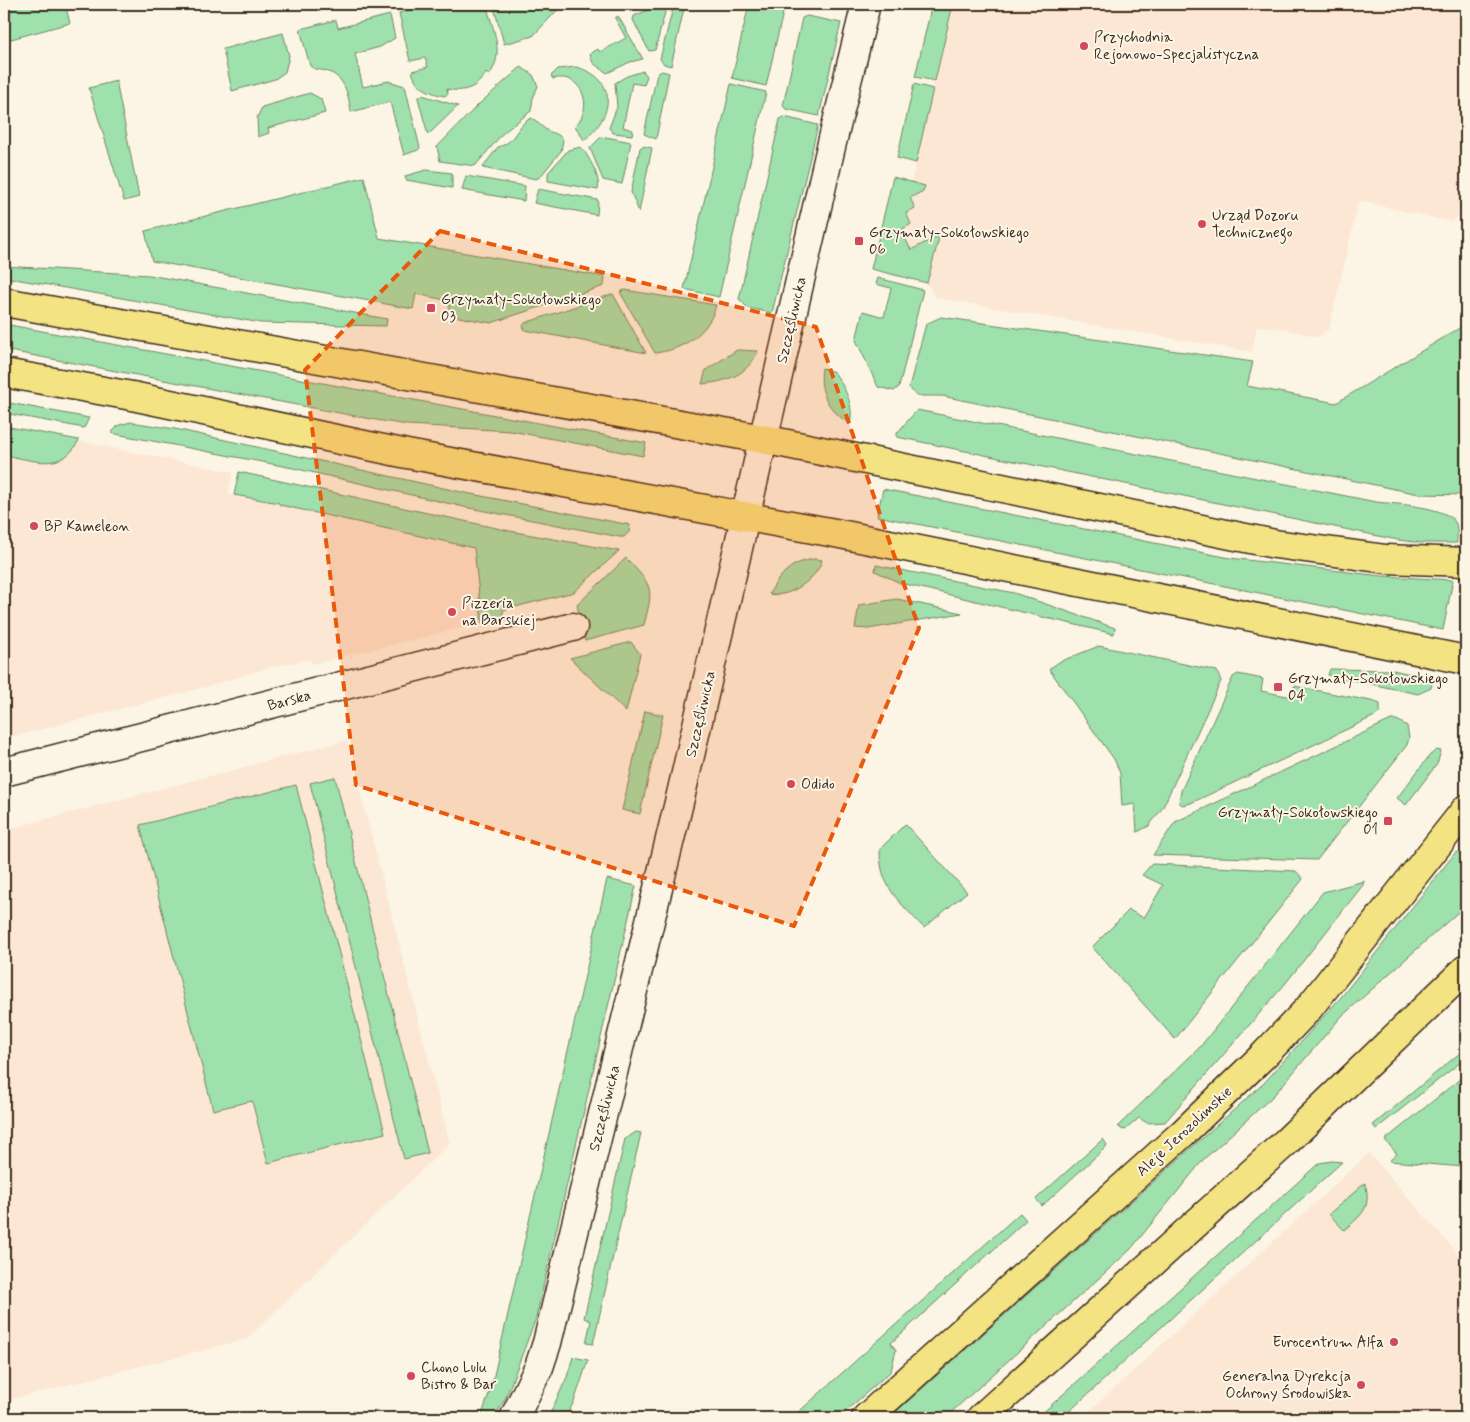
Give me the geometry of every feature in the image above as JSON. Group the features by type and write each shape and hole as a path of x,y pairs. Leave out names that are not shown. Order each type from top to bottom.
{"main road":[{"path":"4,302 763,439 1275,544 1386,559 1466,562"},
{"path":"4,373 132,396 407,454 746,517 1466,660"},
{"name":"Aleje Jerozolimskie","path":"866,1418 1176,1139 1264,1056 1308,1009 1466,809"},
{"path":"981,1418 1271,1155 1466,969"}],"street":[{"name":"Szczęśliwicka","path":"514,1418 539,1367 547,1343 682,790 866,4"},
{"name":"Barska","path":"4,772 573,627"}],"highlighted area":[{"path":"440,231 816,327 919,628 794,926 356,785 305,370"}],"shaded area":[{"path":"953,4 1466,4 1466,211 1451,222 1359,201 1329,329 1318,337 1285,329 1257,326 1252,352 936,298 927,283 890,274"},
{"path":"4,426 233,472 228,494 279,503 280,505 474,548 482,623 312,664 310,659 265,669 210,686 4,739"},
{"path":"347,740 450,1143 247,1339 9,1400 4,1382 4,830"},
{"path":"1369,1153 1466,1263 1466,1418 1082,1418"}],"green space":[{"path":"4,4 65,4 70,23 4,41"},
{"path":"437,4 486,4 497,49 497,58 489,75 486,73 474,86 464,90 447,89 448,94 444,96 433,93 416,82 412,71 428,67 425,58 410,61 399,13"},
{"path":"493,4 563,4 533,36 504,44"},
{"path":"662,4 667,5 655,50 649,51 633,20 634,16"},
{"path":"674,4 685,4 671,66 664,64 660,59"},
{"path":"749,4 785,4 766,86 732,78"},
{"path":"932,4 953,4 935,81 915,77"},
{"path":"390,15 395,38 380,47 355,54 363,87 388,81 405,86 420,148 404,155 390,102 351,112 343,83 335,75 310,66 300,29 336,20 338,28"},
{"path":"618,16 643,59 630,62 607,73 593,63 590,54 598,49 600,52 626,38 615,18"},
{"path":"807,16 841,23 819,116 786,109 783,106 802,18"},
{"path":"283,33 289,56 285,72 275,79 232,91 223,49"},
{"path":"521,67 533,75 538,86 533,98 531,111 503,133 475,166 440,161 437,147 478,105"},
{"path":"576,67 590,72 600,80 605,89 607,99 606,110 601,120 594,131 584,140 575,126 581,118 584,109 582,92 571,80 563,78 553,79 551,76 558,69"},
{"path":"643,71 647,76 644,85 632,83 623,127 633,130 632,135 613,133 609,128 617,107 615,83 627,76"},
{"path":"662,71 669,73 656,139 644,134 657,74"},
{"path":"116,81 139,197 124,201 89,88"},
{"path":"731,84 766,92 719,297 684,289"},
{"path":"914,84 933,89 916,163 897,158"},
{"path":"310,93 321,99 325,113 268,128 269,133 258,137 257,118 262,107"},
{"path":"422,95 458,106 428,135 418,98"},
{"path":"784,117 818,125 772,313 748,308 739,299 780,119"},
{"path":"531,118 563,140 561,151 540,177 536,179 483,168 498,147 508,142 522,125"},
{"path":"606,137 631,142 622,184 603,180 590,148 600,138"},
{"path":"643,146 652,148 639,212 631,192 640,148"},
{"path":"581,147 596,173 598,190 548,181 548,173 568,150"},
{"path":"426,170 452,173 452,188 406,180 405,176"},
{"path":"466,176 525,186 524,201 462,190"},
{"path":"364,177 379,238 605,277 604,286 491,323 448,315 450,301 416,294 413,309 152,261 145,231"},
{"path":"893,177 925,186 923,191 910,198 915,208 906,213 911,224 901,230 911,250 936,237 939,238 927,283 871,269"},
{"path":"538,189 598,200 597,215 534,203"},
{"path":"4,266 149,275 387,319 386,326 261,323 4,277"},
{"path":"878,278 923,290 899,387 894,391 878,387 856,340 863,311 884,317 891,288 876,284"},
{"path":"625,290 716,305 713,315 701,332 685,344 655,353 620,292"},
{"path":"613,294 646,353 525,330 523,326 525,323"},
{"path":"941,317 1253,362 1247,386 1336,403 1466,324 1466,495 1419,494 942,396 916,396 909,387 926,324"},
{"path":"4,324 646,443 643,456 511,431 408,425 382,421 4,350"},
{"path":"737,350 758,351 748,366 735,376 702,384 706,370"},
{"path":"822,368 834,372 845,390 850,403 850,424 836,413 827,401 822,385"},
{"path":"4,402 89,418 84,428 4,413"},
{"path":"917,410 1376,502 1433,510 1444,513 1452,518 1456,524 1457,543 1423,543 1398,540 897,437 897,433"},
{"path":"131,422 175,429 466,493 630,525 629,532 624,537 620,537 464,507 293,468 111,433 119,425"},
{"path":"4,426 79,440 65,457 56,461 36,461 4,455"},
{"path":"239,472 510,531 619,551 574,592 503,610 503,619 482,623 474,548 280,505 279,503 234,495"},
{"path":"883,489 1230,558 1382,576 1453,580 1443,630 877,516"},
{"path":"626,558 642,575 649,588 649,603 644,625 585,641 577,605"},
{"path":"815,559 822,560 819,567 801,586 777,595 769,594 782,574 799,563"},
{"path":"876,565 1014,593 1115,628 1114,634 900,583 875,571"},
{"path":"897,599 962,613 868,629 855,628 859,605"},
{"path":"631,642 640,654 626,712 570,658"},
{"path":"1099,646 1217,671 1221,681 1163,807 1149,826 1137,832 1135,804 1122,806 1120,773 1114,759 1049,669 1059,662"},
{"path":"1330,669 1393,670 1433,679 1431,688 1418,694 1328,675"},
{"path":"1238,674 1263,679 1261,691 1292,697 1294,686 1376,702 1380,704 1380,711 1377,715 1191,803 1182,805 1179,802 1181,791 1233,677"},
{"path":"645,711 663,715 640,814 622,810"},
{"path":"1391,720 1397,720 1407,726 1409,738 1407,745 1317,860 1153,855 1175,822"},
{"path":"1437,750 1441,751 1437,764 1406,805 1397,798 1430,755"},
{"path":"335,777 428,1153 404,1159 310,783"},
{"path":"296,785 385,1133 268,1163 252,1101 213,1110 140,825"},
{"path":"905,824 967,892 924,928 899,902 883,874 880,849"},
{"path":"1466,845 1466,905 1341,1017 1274,1095 1203,1160 1130,1250 945,1418 889,1418 1264,1083 1342,996 1456,852 1460,854"},
{"path":"1152,864 1296,871 1303,879 1175,1039 1092,947 1129,910 1144,918 1163,885 1142,875"},
{"path":"607,879 636,886 536,1318 506,1397 494,1418 481,1418 492,1384"},
{"path":"1364,881 1363,885 1285,984 1165,1122 1147,1123 1139,1118 1125,1130 1121,1129 1118,1126 1200,1047 1323,892"},
{"path":"1466,1048 1466,1058 1376,1129 1373,1125"},
{"path":"1466,1074 1464,1167 1389,1161 1397,1154 1385,1140"},
{"path":"636,1132 641,1133 593,1344 586,1343 591,1321 584,1318 625,1139"},
{"path":"1103,1139 1107,1145 1105,1148 1042,1206 1036,1199"},
{"path":"1342,1162 1062,1418 1037,1418 1319,1163"},
{"path":"1365,1183 1367,1199 1364,1210 1344,1230 1329,1214"},
{"path":"1020,1213 1026,1220 891,1343 896,1350 891,1371 838,1418 792,1418"},
{"path":"573,1357 588,1360 574,1402 565,1418 548,1418 567,1377"}],"place":[{"name":"Przychodnia Rejonowo-Specjalistyczna","path":"1084,46"},
{"name":"Urząd Dozoru Technicznego","path":"1202,224"},
{"name":"Grzymały-Sokołowskiego 06","path":"859,241"},
{"name":"Grzymały-Sokołowskiego 03","path":"431,308"},
{"name":"BP Kameleon","path":"34,526"},
{"name":"Pizzeria na Barskiej","path":"452,612"},
{"name":"Grzymały-Sokołowskiego 04","path":"1278,687"},
{"name":"Odido","path":"791,784"},
{"name":"Grzymały-Sokołowskiego 01","path":"1388,821"},
{"name":"Eurocentrum Alfa","path":"1394,1342"},
{"name":"Chono Lulu Bistro & Bar","path":"411,1376"},
{"name":"Generalna Dyrekcja Ochrony Środowiska","path":"1361,1385"}]}
